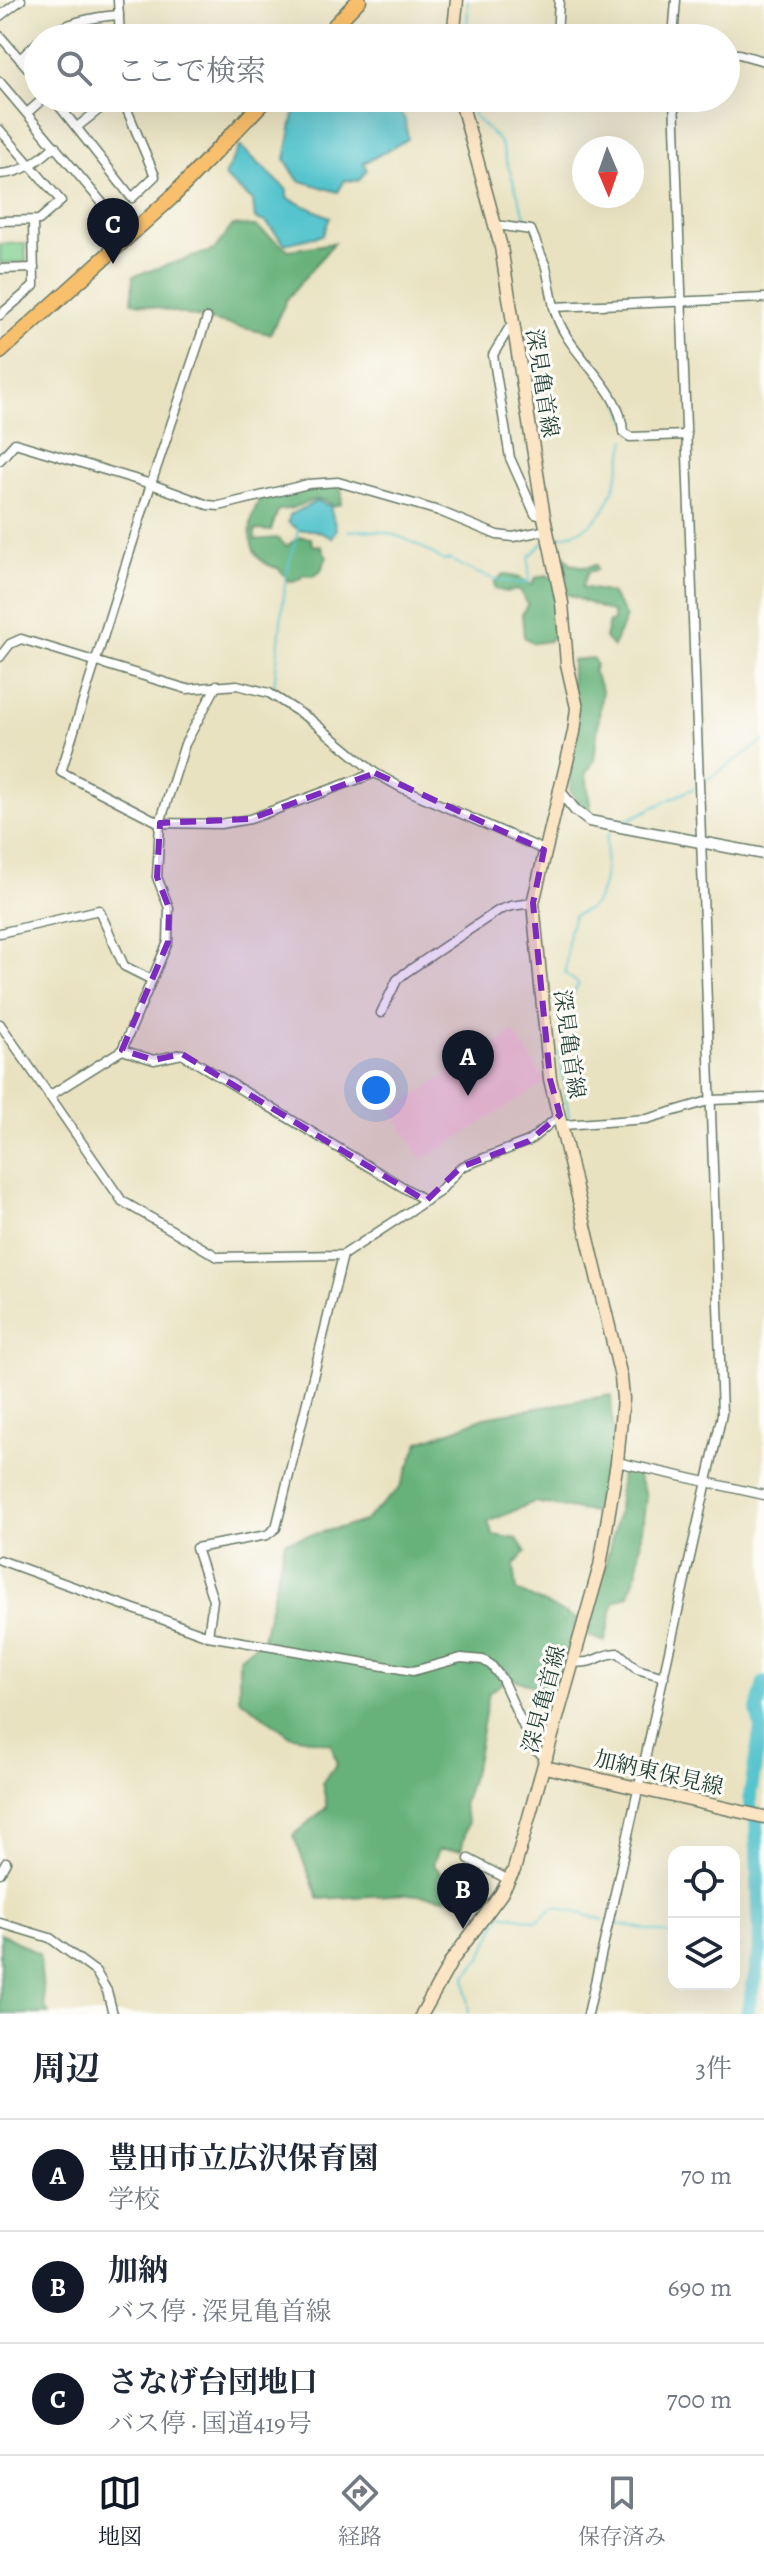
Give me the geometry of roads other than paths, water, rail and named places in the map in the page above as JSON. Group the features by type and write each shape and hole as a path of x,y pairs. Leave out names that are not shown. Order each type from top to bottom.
{"highway":[{"path":"334,24 351,3"},
{"path":"0,352 131,237 254,112"}],"main road":[{"path":"454,24 457,0"},
{"name":"深見亀首線","path":"422,2014 452,1960 509,1880 547,1762 606,1538 623,1399 621,1377 550,1079 533,903 577,708 566,654 562,603 496,225 464,112"},
{"name":"加納東保見線","path":"547,1762 639,1788 764,1817"}],"street":[{"path":"0,16 21,0"},
{"path":"118,0 119,24"},
{"path":"558,24 559,0"},
{"path":"674,24 676,0"},
{"path":"69,24 119,15"},
{"path":"0,36 24,64"},
{"path":"740,54 764,61"},
{"path":"20,59 24,55"},
{"path":"0,82 24,110"},
{"path":"65,112 132,198 155,176 129,112"},
{"path":"77,127 96,112"},
{"path":"588,2014 722,1414 675,112"},
{"path":"27,113 131,237"},
{"path":"0,130 61,201 39,220 0,221"},
{"path":"0,174 32,166 55,146"},
{"path":"0,315 34,286 33,221"},
{"path":"496,225 531,230 546,267 557,322 616,405 623,432 628,436 687,435"},
{"path":"0,269 34,268"},
{"path":"554,307 764,298"},
{"path":"207,318 151,484 61,772 160,823 220,824 250,819 375,773"},
{"path":"0,460 15,443 219,506 308,484 338,482 439,511 497,535 513,537 546,524 535,514 510,458 497,388 493,352 514,325"},
{"path":"0,657 10,644 21,639 187,689 237,685 269,693 311,720 375,773 544,850"},
{"path":"49,1096 122,1050 168,942 169,908 157,877 160,823 185,744 217,685"},
{"path":"559,790 575,810 589,821 764,854"},
{"path":"381,1013 397,980 405,973 499,910 533,903"},
{"path":"0,933 99,910 124,966 152,980"},
{"path":"0,1024 122,1201 218,1257 343,1255 439,1192 461,1167 529,1141 561,1120 647,1119 712,1100 764,1098"},
{"path":"122,1050 154,1060 182,1054 426,1201"},
{"path":"208,1636 213,1600 196,1548 267,1535 276,1528 343,1255"},
{"path":"617,1462 764,1495"},
{"path":"0,1560 208,1636 413,1671 461,1658 483,1660 502,1679 534,1750 547,1762"},
{"path":"574,1662 587,1663 619,1653 637,1669 664,1677"},
{"path":"469,1859 509,1880"},
{"path":"0,1873 6,1862"},
{"path":"0,1923 50,1938 96,1972 107,1991 113,2014"}],"water":[{"path":"401,112 408,139 364,163 367,170 358,181 345,180 338,192 298,180 285,159 294,114"},
{"path":"240,146 287,190 287,198 330,217 323,235 285,244 266,222 255,219 253,201 224,176"},
{"path":"317,501 330,506 336,529 332,538 315,530 299,530 288,522 290,515"}],"waterway":[{"path":"467,24 468,0"},
{"path":"473,112 500,142 526,219 539,234 547,252 555,292"},
{"path":"609,386 616,394 627,421 632,421 632,433"},
{"path":"556,538 583,529 603,511 618,476 626,440"},
{"path":"274,687 286,576 299,527"},
{"path":"348,531 387,533 422,547 444,561 450,559 487,577 517,583 527,583 529,557 543,543"},
{"path":"705,781 764,741"},
{"path":"623,822 694,788"},
{"path":"569,1117 559,1052 573,1032 570,998 579,984 565,974 569,931 574,916 591,907 600,893 605,873 607,836 610,833"},
{"path":"747,2014 760,1950 756,1817 750,1808 750,1796 761,1728 757,1710 764,1683"},
{"path":"469,2014 465,1977 481,1958 501,1914 538,1921 557,1907 604,1920"},
{"path":"617,1924 668,1934"},
{"path":"753,1950 760,1950"}],"place":[{"name":"さなげ台団地口","path":"113,264"},
{"name":"豊田市立広沢保育園","path":"468,1096"},
{"name":"加納","path":"463,1929"}]}
